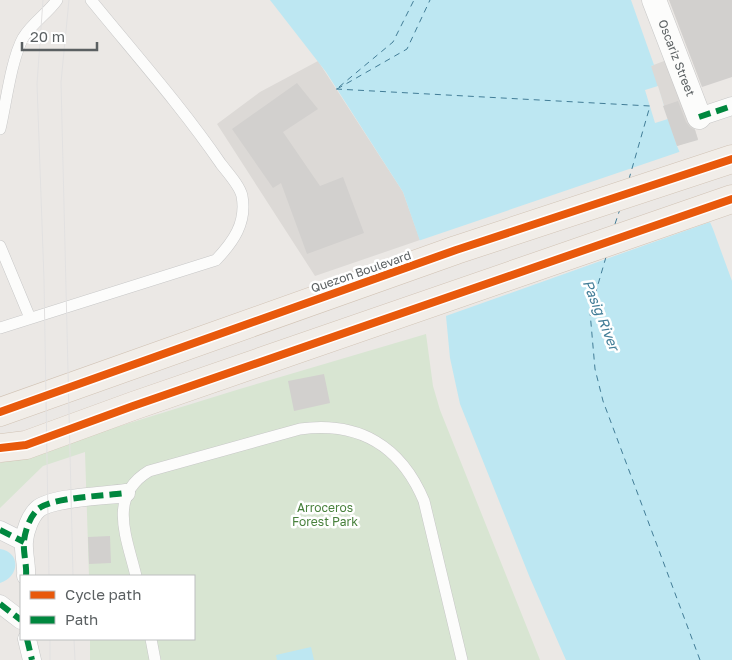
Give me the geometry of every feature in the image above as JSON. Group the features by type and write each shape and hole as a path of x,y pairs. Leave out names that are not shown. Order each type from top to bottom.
{"main road":[{"name":"Quezon Boulevard","path":"0,412 456,250 732,159"},
{"path":"0,448 26,445 732,199"}],"street":[{"name":"Oscariz Street","path":"654,0 699,117"},
{"path":"699,117 732,106"},
{"path":"26,575 24,542 31,518 38,509 49,503 126,493"},
{"path":"0,530 24,542"},
{"path":"0,604 20,619"},
{"path":"27,640 32,660"}],"lane":[{"path":"0,129 17,54 23,38 33,24 57,0"},
{"path":"0,328 216,260 231,244 239,228 243,209 241,193 210,148 91,0"},
{"path":"0,246 30,318"},
{"path":"136,575 123,516 123,504 126,493 132,484 149,470 300,429 318,427 338,428 356,432 374,440 387,449 404,466 418,486 424,501 462,660"},
{"path":"150,640 155,660"}],"shaded area":[{"path":"672,58 698,139 677,146 668,120 655,123 651,66"},
{"path":"318,61 403,192 420,240 315,276 217,124 260,92"}],"green space":[{"name":"Arroceros Forest Park","path":"426,334 433,386 440,410 540,660 90,660 90,640 195,640 195,575 89,575 85,452 43,466 0,508 0,463"}],"water":[{"name":"Pasig River","path":"270,0 631,0 654,65 651,66 677,146 713,229 732,281 732,660 566,660 530,578 460,404 450,358 446,316 403,192 326,72"},
{"path":"0,549 12,555 15,559 15,565 11,576 0,583"},
{"path":"311,647 314,660 277,660 276,655"}],"pier":[{"path":"658,86 668,119 655,123 645,90"},
{"path":"682,151 713,221 443,317 418,241"}],"building":[{"path":"669,0 732,0 732,77 702,87"},
{"path":"297,83 318,109 283,132 320,186 343,177 364,233 307,254 281,183 273,188 232,129"},
{"path":"678,101 686,122 695,130 698,140 677,146 663,106"},
{"path":"324,374 330,403 294,411 288,381"},
{"path":"110,536 111,563 89,564 88,537"}],"ferry route":[{"path":"339,87 393,42 414,0"},
{"path":"337,89 407,49 430,0"},
{"path":"336,89 650,106 629,179"},
{"path":"615,224 620,209"},
{"path":"606,257 590,312 595,369 603,401 700,660"}],"tram line":[{"path":"43,0 37,84 44,280 49,575"},
{"path":"69,0 61,82 73,575"},
{"path":"50,640 50,660"},
{"path":"74,640 75,660"}],"marked path":[{"path":"699,117 732,106"},
{"path":"26,575 25,537 30,520 38,509 67,499 126,493"},
{"path":"0,530 24,542"},
{"path":"0,604 20,619"},
{"path":"27,640 32,660"}],"cycle path":[{"path":"0,412 456,250 732,159"},
{"path":"0,448 26,445 133,406 732,199"}]}
